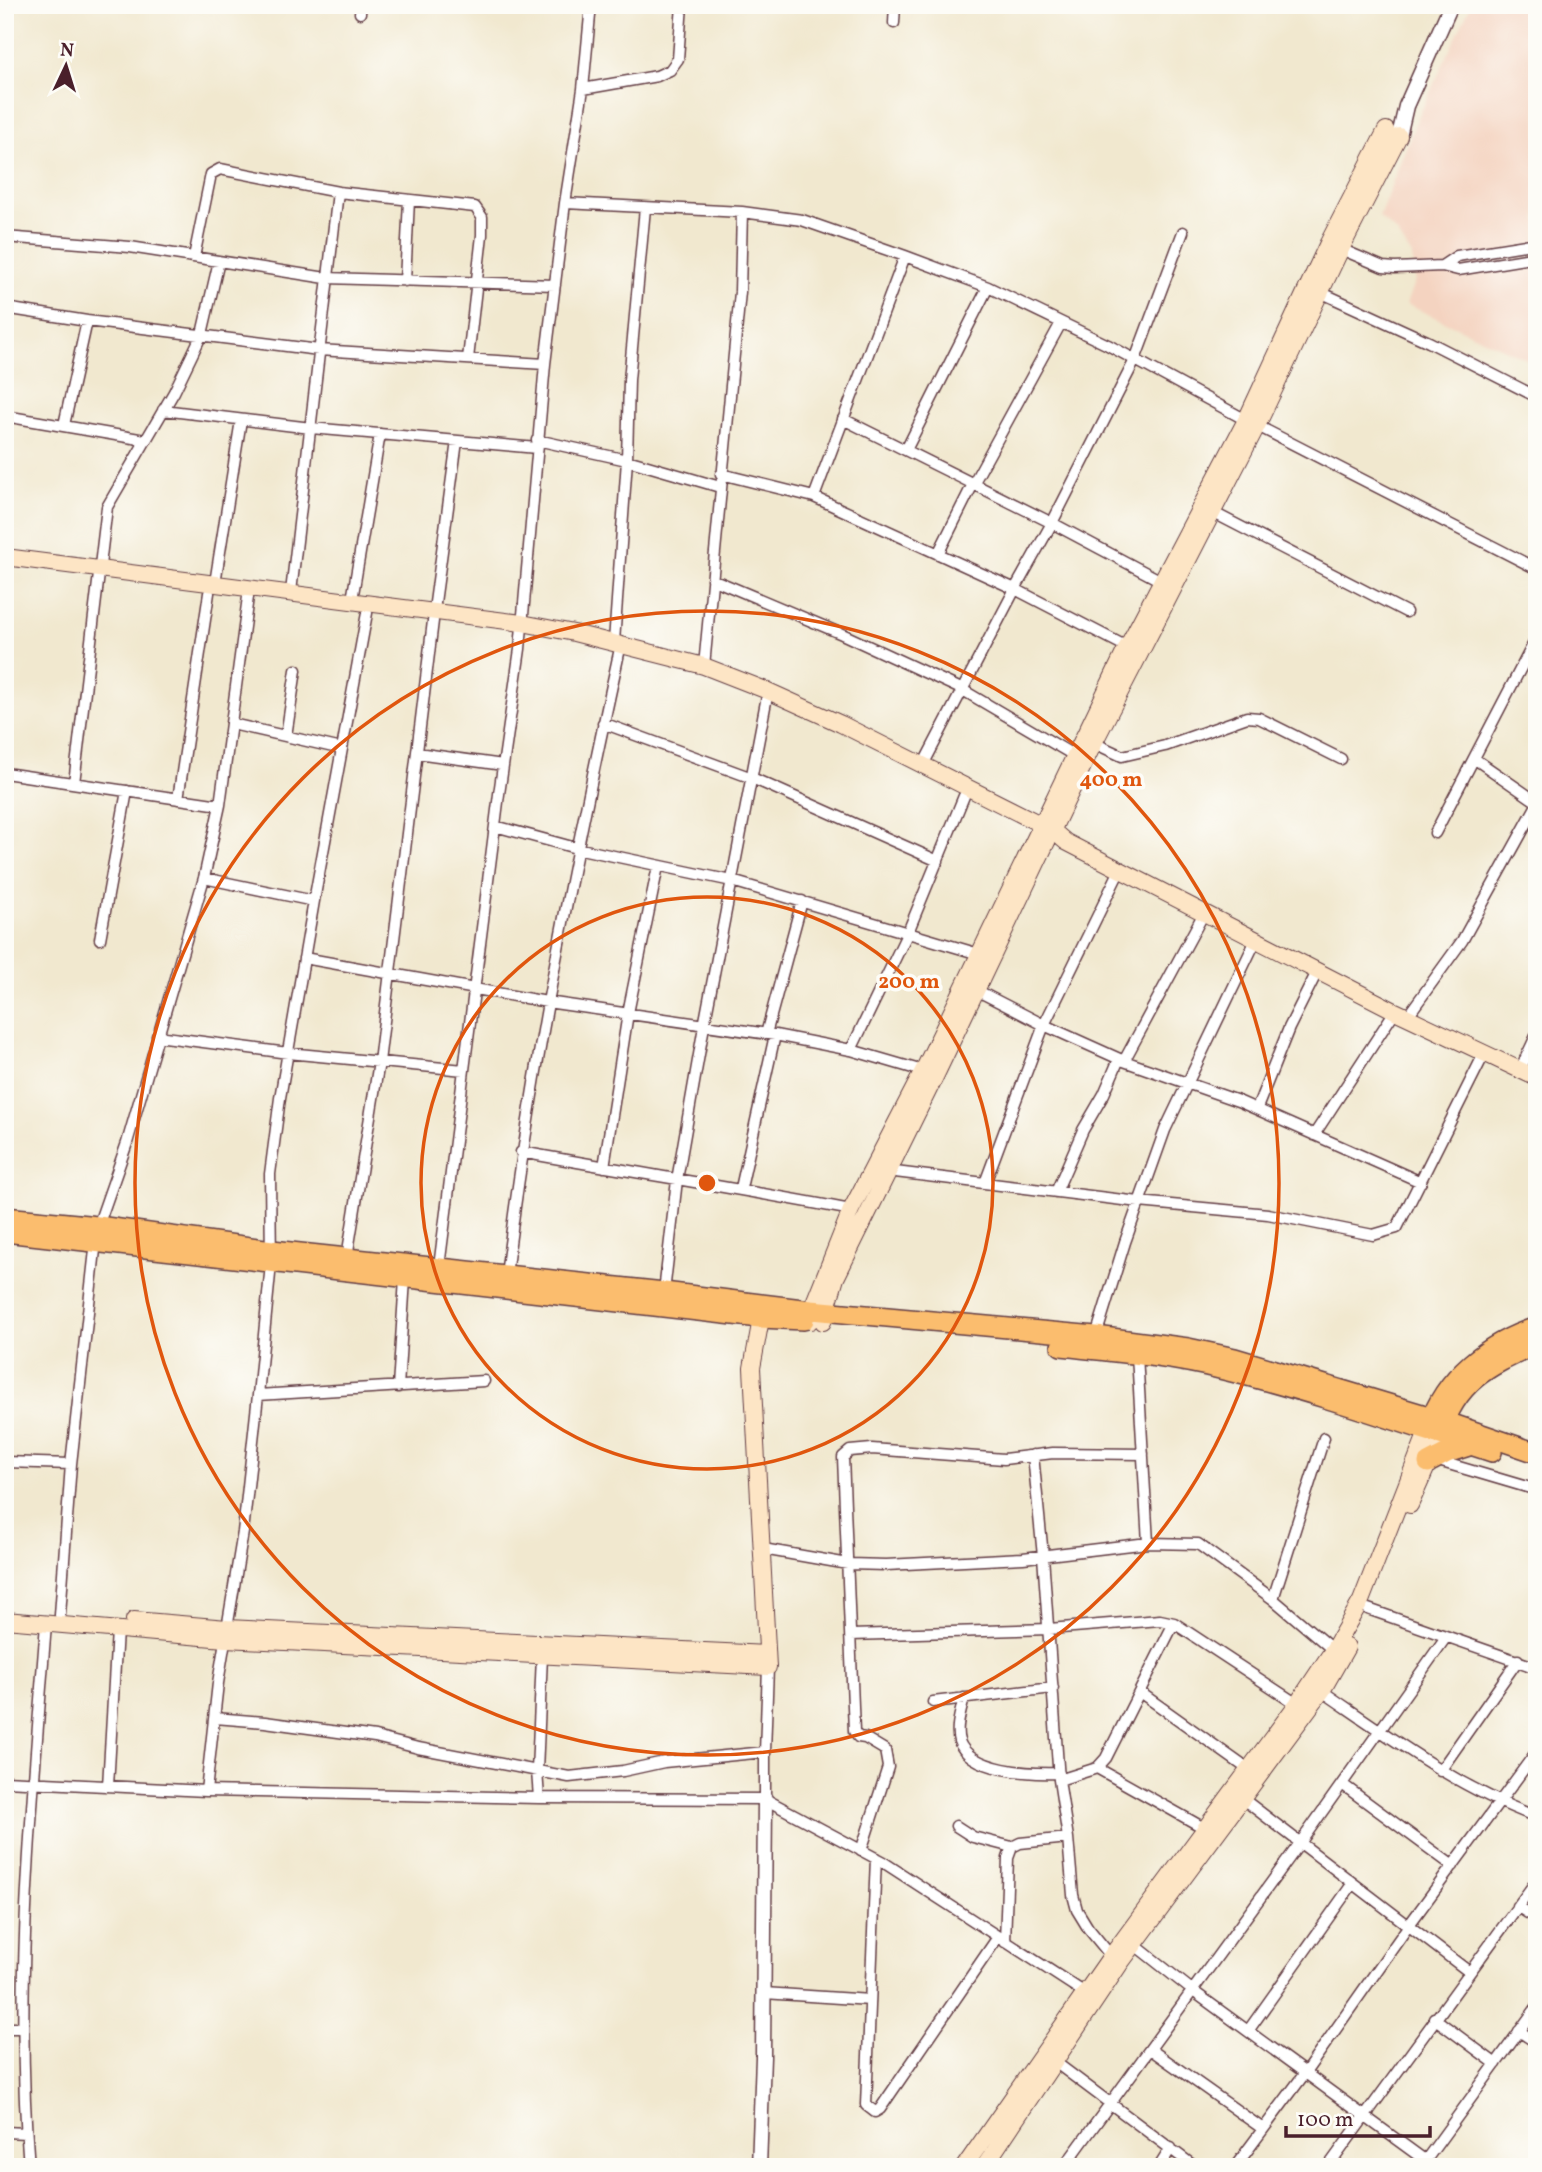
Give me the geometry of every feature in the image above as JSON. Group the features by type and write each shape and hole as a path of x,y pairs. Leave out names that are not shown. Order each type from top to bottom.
{"highway":[{"path":"5,1217 97,1234 272,1257 405,1279 817,1316 1096,1336 1188,1348 1235,1358 1436,1427 1472,1445 1537,1466"},
{"path":"5,1232 97,1234"},
{"path":"272,1257 347,1257 439,1267 664,1292 762,1311"},
{"path":"817,1316 1187,1362 1537,1453"},
{"path":"1436,1427 1445,1391 1465,1367 1515,1334 1537,1327"},
{"path":"1436,1427 1472,1379 1537,1344"},
{"path":"1431,1461 1472,1445"}],"main road":[{"path":"817,1316 976,990 1075,756 1127,647 1212,512 1335,246 1392,133"},
{"path":"817,1316 850,1210 923,1072 979,954 1094,743 1167,584 1320,292 1335,246"},
{"path":"5,557 97,574"},
{"path":"5,567 97,574 212,588 291,592 352,600 433,616 522,628 704,666 767,695 964,796 1066,842 1401,1014 1537,1078"},
{"path":"212,588 248,597 367,613 433,616"},
{"path":"617,648 720,683 767,695 841,724 923,765 1044,832"},
{"path":"762,1311 752,1368 767,1661"},
{"path":"964,2167 1090,1997 1135,1945 1322,1691 1368,1609 1431,1461 1436,1427"},
{"path":"984,2167 1055,2062 1111,1956 1297,1704 1333,1650 1361,1601 1436,1427"},
{"path":"5,1609 226,1633 542,1656 767,1661"},
{"path":"5,1620 117,1630 226,1633 767,1661"}],"street":[{"path":"439,1267 522,628 545,364 565,203 583,89 590,5"},
{"path":"583,89 657,76 670,70 678,59 682,5"},
{"path":"894,23 895,5"},
{"path":"1392,133 1451,5"},
{"path":"194,257 211,174 220,169 338,192 475,207 482,217 468,359"},
{"path":"291,592 338,192"},
{"path":"405,281 409,200"},
{"path":"565,203 741,212 802,220 905,256 988,288 1061,323 1537,569"},
{"path":"506,1275 521,1152 547,1002 617,648 628,460 629,380 645,208"},
{"path":"704,666 740,292 741,212"},
{"path":"923,765 1135,360 1183,232"},
{"path":"5,237 130,247 326,278 555,285"},
{"path":"1442,266 1457,256 1537,243"},
{"path":"1335,246 1383,267 1442,266 1458,270 1537,257"},
{"path":"814,497 905,256"},
{"path":"74,783 107,507 163,410 202,334 219,261"},
{"path":"906,450 988,288"},
{"path":"1320,292 1429,342 1537,397"},
{"path":"5,308 87,321 319,349 545,364"},
{"path":"64,425 87,321"},
{"path":"938,554 1061,323"},
{"path":"163,410 312,428 457,441 537,444 628,460 720,487"},
{"path":"5,416 145,440"},
{"path":"178,799 241,419"},
{"path":"843,419 1052,523 1167,584"},
{"path":"352,600 380,434"},
{"path":"347,1257 379,1062 457,441"},
{"path":"721,474 814,497 1015,589 1127,647"},
{"path":"1212,512 1406,612"},
{"path":"712,579 842,634 961,689 1075,756"},
{"path":"61,1615 71,1464 97,1234 128,1143 204,878 220,805 248,597"},
{"path":"206,1791 226,1633 243,1532 258,1395 272,1257 270,1174 304,958 367,613"},
{"path":"1435,833 1537,637"},
{"path":"286,736 296,670"},
{"path":"664,1292 677,1180 767,695"},
{"path":"1094,743 1122,756 1165,746 1247,717 1259,718 1341,759"},
{"path":"603,723 752,778 938,861"},
{"path":"232,724 342,749"},
{"path":"417,753 503,765"},
{"path":"1314,1135 1401,1014 1462,941 1537,803 1475,759"},
{"path":"5,773 220,805"},
{"path":"100,939 127,791"},
{"path":"851,1050 908,932 964,796"},
{"path":"495,826 576,848 732,881 979,954"},
{"path":"604,1167 628,1013 658,866"},
{"path":"985,1183 1044,1025 1120,870"},
{"path":"204,878 314,901"},
{"path":"741,1188 771,1034 802,901"},
{"path":"1056,1192 1083,1130 1204,913"},
{"path":"1096,1336 1165,1130 1256,940"},
{"path":"304,958 547,1002 771,1034 851,1050 923,1072"},
{"path":"1256,1108 1289,1028 1317,972"},
{"path":"976,990 1044,1025 1122,1060 1256,1108 1421,1182"},
{"path":"1520,1070 1537,1034"},
{"path":"157,1036 288,1053 464,1069"},
{"path":"887,1171 1139,1202 1268,1214 1373,1235 1397,1228 1484,1054"},
{"path":"521,1152 677,1180 741,1188 850,1210"},
{"path":"398,1387 405,1279"},
{"path":"1137,1354 1148,1543"},
{"path":"258,1395 484,1381"},
{"path":"1273,1599 1324,1438"},
{"path":"862,1851 888,1767 885,1750 865,1738 858,1737 854,1731 843,1457 850,1451 872,1449 1004,1459 1086,1452 1143,1454"},
{"path":"1034,1455 1044,1556 1059,1777 1069,1838 1073,1895 1077,1910 1111,1956"},
{"path":"1431,1461 1537,1490"},
{"path":"5,1462 71,1464"},
{"path":"763,1549 848,1564 886,1565 1044,1556 1148,1543 1198,1544 1273,1599 1333,1650"},
{"path":"1368,1609 1537,1668"},
{"path":"850,1636 1049,1629 1160,1620 1174,1623 1297,1704"},
{"path":"964,1698 958,1724 959,1741 966,1753 993,1768 1059,1777 1097,1768 1107,1758 1174,1623"},
{"path":"29,2167 23,2028 34,1782 46,1624"},
{"path":"108,1786 117,1630"},
{"path":"1064,2167 1446,1637"},
{"path":"539,1798 537,1771 542,1656"},
{"path":"1440,1771 1518,1660"},
{"path":"759,2167 764,1993 767,1661"},
{"path":"933,1702 1053,1688"},
{"path":"1322,1691 1440,1771 1500,1804 1537,1817"},
{"path":"1141,1693 1249,1770"},
{"path":"215,1717 375,1738 569,1777 623,1771 664,1762 765,1752"},
{"path":"1235,2167 1537,1751"},
{"path":"1097,1768 1203,1828"},
{"path":"5,1781 206,1791 539,1798 765,1799 876,1858 1090,1997"},
{"path":"1342,1784 1453,1866"},
{"path":"1243,1800 1468,1971"},
{"path":"956,1826 973,1837 1012,1847 1020,1843 1069,1838"},
{"path":"876,1858 866,2105 875,2112 908,2071 1001,1940 1008,1858 1012,1847"},
{"path":"1328,2167 1468,1971 1537,1880"},
{"path":"1248,2031 1353,1883"},
{"path":"1517,1906 1537,1919"},
{"path":"1135,1945 1193,1991 1364,2115 1424,2164 1537,2007"},
{"path":"764,1993 870,2000"},
{"path":"1434,2018 1496,2064"},
{"path":"5,2028 23,2028"},
{"path":"1519,2031 1537,2043"},
{"path":"1150,2049 1263,2129"},
{"path":"1055,2062 1195,2167"},
{"path":"5,2132 26,2133"},
{"path":"1159,2167 1171,2148"}],"shaded area":[{"path":"1471,5 1537,5 1537,364 1406,304 1415,281 1412,256 1397,233 1379,217 1415,124"}]}
